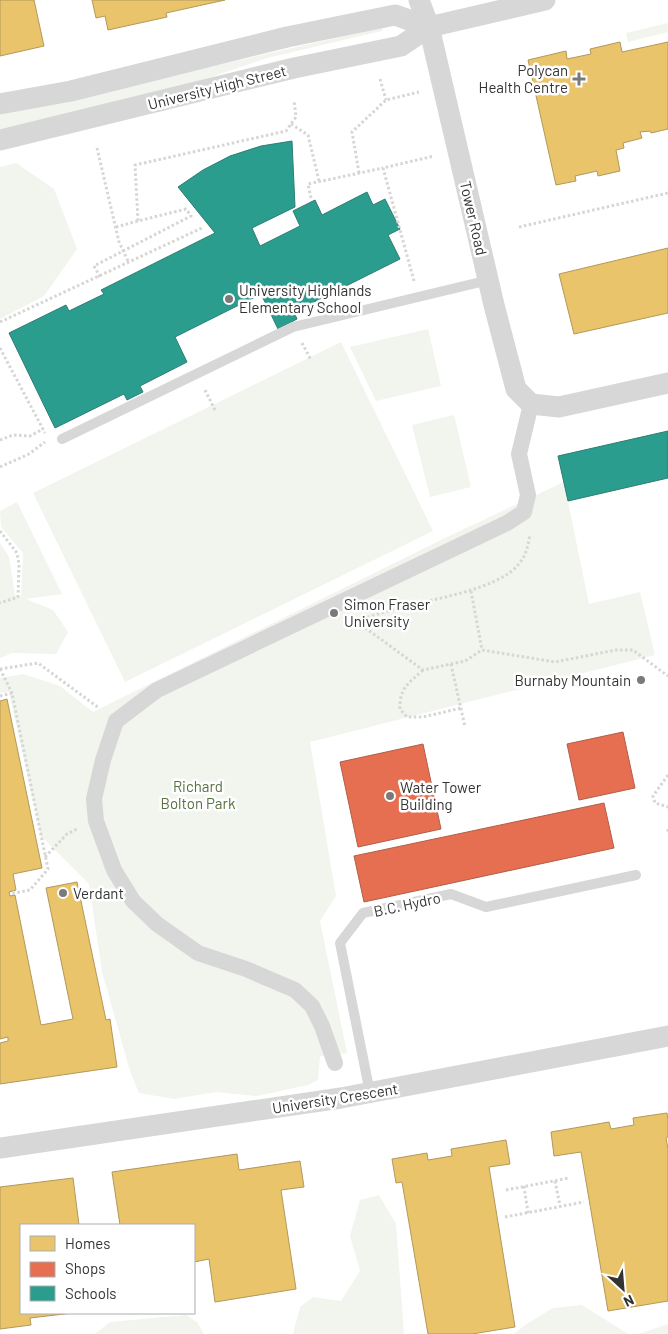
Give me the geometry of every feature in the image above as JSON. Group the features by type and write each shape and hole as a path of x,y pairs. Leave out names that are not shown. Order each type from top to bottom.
{"street":[{"name":"Tower Road","path":"419,0 429,27 488,280 516,389 531,404"},
{"name":"Tower Road","path":"429,27 437,0"},
{"name":"University High Street","path":"0,140 286,70 402,46 429,27 545,0"},
{"path":"0,104 71,91 286,37 395,15 429,27"},
{"path":"336,1063 312,1006 295,990 246,969 198,953 156,924 132,901 114,870 96,821 94,799 103,760 116,721 157,690 507,523 524,512 528,495 519,454 531,404 559,407 668,383"},
{"name":"University Crescent","path":"0,1148 370,1093 668,1036"}],"lane":[{"path":"62,438 293,327 488,280"},
{"name":"B.C. Hydro","path":"370,1093 340,943 363,913 451,894 486,908 636,875"}],"path":[{"path":"380,79 386,100"},
{"path":"359,173 352,132 386,100 419,92"},
{"path":"138,221 134,165 286,132 296,117 294,100"},
{"path":"291,124 308,135 319,181"},
{"path":"97,148 120,242 129,263"},
{"path":"311,198 308,184 434,156"},
{"path":"383,168 417,296"},
{"path":"519,227 668,193"},
{"path":"100,277 94,266 191,216 186,208 116,227"},
{"path":"0,322 204,227"},
{"path":"0,348 48,440 29,454 0,467"},
{"path":"0,440 13,435 30,436 43,429"},
{"path":"342,625 401,607 471,591 506,576 526,555 530,534 524,512"},
{"path":"0,531 17,553 19,564 18,597 0,603"},
{"path":"471,591 482,650"},
{"path":"351,623 364,627 423,670"},
{"path":"461,708 423,717 407,717 400,709 400,698 403,689 423,670 465,661 482,650 555,662 616,650 633,650 668,676"},
{"path":"10,894 30,890 48,869 12,693 0,669 38,663 116,721"},
{"path":"451,664 465,727"},
{"path":"0,696 12,693"},
{"path":"668,775 653,796 655,803 668,807"},
{"path":"45,857 67,834 96,821"},
{"path":"668,829 668,834"},
{"path":"506,1190 569,1178"},
{"path":"556,1180 560,1206"},
{"path":"524,1186 528,1213"},
{"path":"504,1217 584,1202"}],"green space":[{"path":"668,23 668,32 628,42 626,33"},
{"path":"380,28 383,29 382,31 267,58 179,88 0,129 0,115"},
{"path":"16,163 54,189 77,249 44,296 0,319 0,167"},
{"path":"428,329 441,386 376,401 350,347"},
{"path":"341,342 433,531 125,682 33,493"},
{"path":"454,415 471,487 430,497 412,425"},
{"name":"Richard Bolton Park","path":"564,482 589,604 640,592 655,655 310,742 336,896 320,921 347,1053 320,1056 318,1080 308,1085 257,1096 216,1092 174,1099 139,1093 130,1071 102,972 89,884 41,836 9,692 0,693 0,678 23,674 60,686 93,712 447,537"},
{"path":"17,502 62,594 26,599 53,610 68,632 56,654 13,653 0,658 0,543 9,557 15,595 21,597 23,553 1,527 0,511"},
{"path":"379,1195 396,1224 404,1334 293,1334 300,1307 313,1297 341,1301 360,1271 350,1236 360,1200"},
{"path":"582,1305 628,1334 514,1334 553,1308"},
{"path":"186,1315 197,1322 204,1334 95,1334 110,1322"},
{"path":"668,1324 668,1334 639,1334"}],"building: Homes":[{"path":"0,0 34,0 44,46 0,56"},
{"path":"92,0 225,0 166,13 167,17 108,30 105,16 96,18"},
{"path":"620,42 622,52 668,42 668,129 651,133 650,131 640,132 642,138 623,143 624,148 616,150 620,171 598,176 597,171 575,176 576,181 556,185 528,60 566,51 567,59 591,54 590,49"},
{"path":"668,248 668,313 574,334 559,274"},
{"name":"Verdant","path":"7,699 42,868 13,874 16,890 9,892 10,896 15,895 41,1025 73,1019 46,888 77,882 106,1020 110,1019 117,1067 0,1084 0,1043 8,1041 8,1037 0,1039 0,701"},
{"path":"667,1113 668,1301 608,1311 581,1152 554,1156 551,1132 609,1122 611,1129 634,1125 633,1118"},
{"path":"506,1140 510,1164 489,1167 515,1327 472,1334 428,1334 402,1182 396,1183 392,1159 427,1153 428,1160 452,1156 451,1149"},
{"path":"237,1154 239,1170 300,1161 304,1187 281,1190 296,1289 215,1302 209,1259 195,1262 195,1224 120,1224 112,1172"},
{"path":"73,1178 79,1224 20,1224 20,1314 64,1314 30,1318 31,1325 0,1329 0,1187"}],"building: Shops":[{"path":"623,732 635,788 579,800 567,744"},
{"name":"Water Tower Building","path":"423,744 441,829 358,847 340,762"},
{"path":"604,803 614,848 364,902 354,856"}],"building: Schools":[{"path":"292,141 295,207 252,228 260,246 300,226 293,211 315,200 322,215 367,192 373,205 385,199 400,229 388,235 400,259 294,312 297,319 278,329 261,294 175,337 187,362 140,386 143,392 127,400 124,394 55,428 9,333 66,305 69,311 104,294 101,290 215,233 178,187 203,170 230,156 261,146"},
{"path":"668,431 668,478 568,501 558,456"}],"place":[{"name":"Polycan Health Centre","path":"579,79"},
{"name":"University Highlands Elementary School","path":"229,299"},
{"name":"Simon Fraser University","path":"334,613"},
{"name":"Burnaby Mountain","path":"641,680"},
{"name":"Water Tower Building","path":"390,796"},
{"name":"Verdant","path":"63,893"}]}
